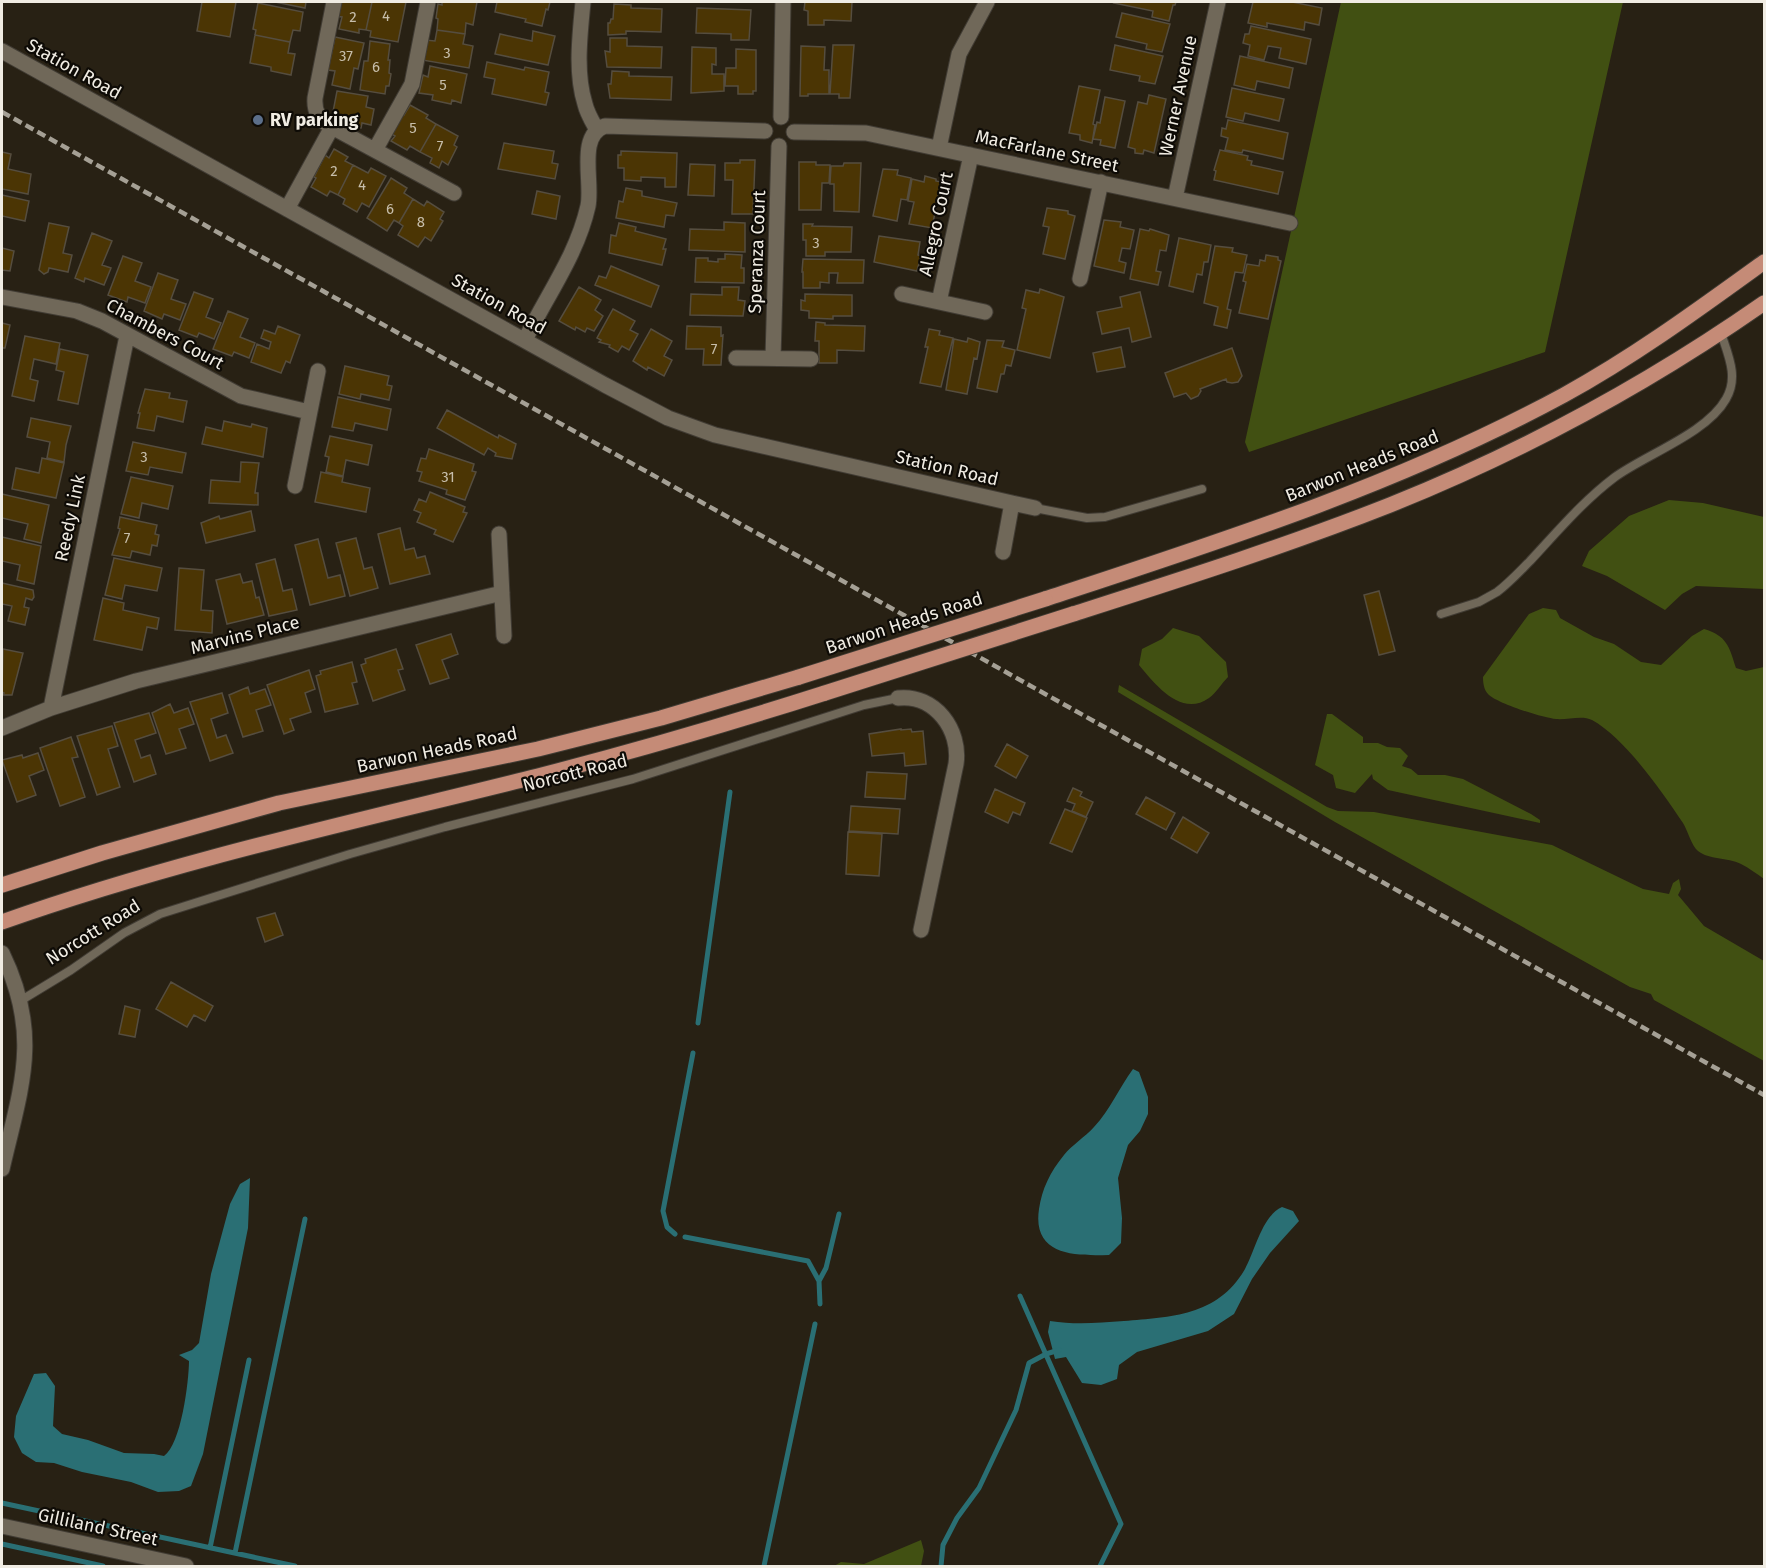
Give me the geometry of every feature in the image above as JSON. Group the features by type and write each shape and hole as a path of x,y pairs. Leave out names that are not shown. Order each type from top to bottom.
{"main road":[{"name":"Barwon Heads Road","path":"2,885 102,853 279,804 538,748 661,718 799,677 1166,560 1301,512 1484,436 1565,394 1659,338 1764,262"},
{"path":"2,922 84,894 193,862 539,776 663,742 825,693 1258,553 1390,505 1483,464 1641,383 1764,303"}],"street":[{"path":"333,2 315,98 317,113 321,120 454,194"},
{"path":"375,150 412,84 428,2"},
{"path":"583,2 579,49 581,85 584,103 597,130"},
{"path":"781,117 783,2"},
{"path":"939,148 960,54 987,2"},
{"name":"Werner Avenue","path":"1175,198 1218,2"},
{"name":"Station Road","path":"2,51 645,406 699,430 1035,507"},
{"path":"781,117 790,121 794,132 791,140 779,146 769,141 765,131 772,119 781,117"},
{"path":"525,339 574,250 585,219 590,190 589,143 597,130 604,126 765,131"},
{"path":"286,209 332,127"},
{"name":"MacFarlane Street","path":"794,132 866,133 1290,223"},
{"name":"Speranza Court","path":"773,358 779,146"},
{"name":"Allegro Court","path":"939,302 971,155"},
{"path":"1080,279 1101,182"},
{"name":"Allegro Court","path":"902,294 985,312"},
{"name":"Chambers Court","path":"2,297 77,311 102,321 241,396 309,412"},
{"name":"Reedy Link","path":"51,708 127,336"},
{"path":"736,358 811,359"},
{"path":"295,486 318,370"},
{"name":"Station Road","path":"1003,552 1012,503"},
{"path":"499,534 504,636"},
{"name":"Marvins Place","path":"2,728 51,708 136,681 502,593"},
{"name":"Norcott Road","path":"898,698 913,698 937,710 948,723 957,746 956,764 921,930"},
{"path":"2,953 20,1001 26,1038 24,1069 2,1170"},
{"name":"Gilliland Street","path":"2,1526 186,1566"}],"lane":[{"path":"1441,614 1479,602 1497,592 1601,489 1634,464 1698,427 1719,410 1731,391 1732,381 1731,362 1721,333"},
{"name":"Station Road","path":"1035,507 1087,518 1099,518 1203,489"},
{"name":"Norcott Road","path":"20,1001 137,925 172,910 445,826 633,779 864,705 898,698"}],"green space":[{"path":"1341,2 1623,2 1545,352 1249,452 1245,442"},
{"path":"1669,500 1703,503 1764,517 1764,589 1696,586 1682,594 1665,610 1607,576 1582,566 1589,551 1629,516"},
{"path":"1543,608 1556,610 1560,618 1594,637 1614,644 1641,662 1661,665 1692,636 1704,629 1718,635 1726,643 1736,668 1746,671 1764,667 1764,879 1741,864 1707,856 1698,851 1683,823 1654,782 1630,752 1605,728 1588,719 1556,719 1531,713 1500,702 1487,692 1483,677 1529,614"},
{"path":"1173,628 1199,636 1226,662 1228,677 1212,696 1199,703 1188,704 1170,696 1139,665 1142,649 1162,639"},
{"path":"1119,685 1327,807 1338,811 1374,812 1552,845 1643,889 1669,894 1673,883 1679,879 1681,889 1678,895 1704,926 1764,961 1764,1061 1654,1000 1651,994 1630,987 1335,822 1118,692"},
{"path":"1327,714 1332,714 1363,737 1363,743 1378,743 1387,747 1400,748 1408,756 1402,766 1418,775 1445,775 1463,779 1531,814 1540,820 1540,823 1388,790 1373,779 1372,774 1355,793 1336,788 1333,775 1315,765"},
{"path":"921,1540 924,1551 921,1566 834,1566 841,1562 864,1564"}],"water":[{"path":"1133,1069 1139,1072 1148,1097 1148,1114 1140,1131 1128,1145 1118,1178 1122,1218 1121,1243 1109,1255 1083,1255 1059,1250 1042,1236 1039,1209 1042,1195 1059,1161 1100,1120"},
{"path":"250,1178 248,1228 203,1454 191,1486 179,1491 158,1492 131,1482 82,1472 54,1463 36,1462 22,1453 14,1437 16,1416 34,1374 46,1373 55,1386 53,1426 62,1434 88,1440 124,1453 164,1456 170,1450 183,1412 187,1383 189,1361 179,1355 192,1350 199,1343 211,1274 230,1204 240,1184"},
{"path":"1282,1207 1293,1211 1299,1221 1270,1253 1252,1279 1234,1314 1208,1331 1137,1352 1119,1365 1117,1379 1101,1385 1082,1383 1066,1357 1055,1359 1048,1332 1050,1321 1087,1323 1159,1318 1192,1311 1221,1296 1234,1285 1245,1269 1264,1226 1269,1218"}],"building":[{"path":"202,2 236,2 230,37 197,31"},
{"path":"275,2 306,2 305,8"},
{"path":"337,2 372,2 366,30 359,29 359,33 339,29 342,17 334,16"},
{"path":"372,2 406,2 398,42 370,37 371,31 366,30"},
{"path":"442,2 477,2 473,25 466,23 465,34 437,30 438,4 442,5"},
{"path":"497,2 550,2 542,26 525,22 526,19 495,12"},
{"path":"805,2 852,2 851,21 824,20 824,25 808,25 808,11 804,10"},
{"path":"1115,2 1176,2 1169,21 1152,17 1153,11"},
{"path":"1253,2 1292,2 1322,8 1319,25 1305,22 1304,30 1267,23 1267,27 1248,23"},
{"path":"258,3 303,12 300,31 293,30 290,42 255,35 256,30 253,29"},
{"path":"614,4 631,5 631,8 662,9 661,32 626,31 626,34 608,35 608,23 613,19"},
{"path":"697,8 751,10 749,40 731,40 731,34 696,33"},
{"path":"1122,13 1170,24 1162,52 1146,49 1147,44 1116,37"},
{"path":"1251,26 1311,39 1306,64 1279,58 1281,48 1268,46 1264,60 1248,56 1250,45 1243,43 1245,34 1249,34"},
{"path":"437,30 465,34 463,44 473,46 469,68 422,60 425,40 435,41"},
{"path":"533,31 555,36 548,65 495,54 500,34 532,41"},
{"path":"255,35 290,42 288,53 295,54 291,75 271,71 271,67 250,63"},
{"path":"335,37 364,43 358,69 354,68 350,89 332,85 335,71 328,70"},
{"path":"610,38 627,38 627,46 662,47 661,68 607,67 605,51 610,52"},
{"path":"370,41 390,44 388,60 390,60 389,73 391,74 385,94 360,90 364,61 368,61"},
{"path":"833,45 854,45 850,98 839,98 839,94 830,94"},
{"path":"1115,45 1163,56 1155,84 1139,81 1140,76 1110,70"},
{"path":"801,46 825,47 824,70 829,70 829,94 800,96"},
{"path":"692,47 716,48 716,65 712,64 712,74 724,74 724,91 691,93"},
{"path":"736,49 756,50 756,91 753,91 753,94 738,94 738,86 725,86 726,68 736,68"},
{"path":"1240,56 1293,68 1289,88 1257,81 1255,90 1234,85"},
{"path":"487,62 524,70 525,67 549,72 545,92 549,93 546,105 492,94 495,79 484,77"},
{"path":"430,66 467,74 461,103 452,100 451,104 432,100 433,95 419,93 423,75 428,77"},
{"path":"612,71 629,72 629,76 672,77 671,100 610,98 608,84 611,84"},
{"path":"1079,86 1100,90 1093,124 1095,125 1092,143 1080,140 1080,135 1069,133"},
{"path":"1232,88 1284,99 1279,121 1245,113 1243,121 1226,117"},
{"path":"337,91 368,96 366,107 374,109 371,125 362,123 361,128 342,125 343,119 332,117"},
{"path":"1149,95 1166,99 1154,153 1144,150 1143,154 1135,153 1135,149 1128,147 1138,102 1147,104"},
{"path":"1105,97 1125,101 1115,148 1100,145 1101,140 1093,139 1097,122 1100,123"},
{"path":"410,105 428,115 426,118 436,124 420,152 410,146 407,150 391,141 395,136 390,133 401,113 404,115"},
{"path":"1228,120 1288,133 1283,159 1243,150 1242,153 1225,150 1228,138 1221,136 1222,128 1226,129"},
{"path":"436,124 458,136 454,145 457,147 448,165 442,161 439,168 430,163 432,158 420,152"},
{"path":"504,143 554,151 552,163 558,164 555,179 498,169"},
{"path":"334,149 348,157 345,161 353,165 338,195 330,191 327,196 311,187 325,155 329,158"},
{"path":"1220,150 1248,156 1247,160 1252,161 1251,165 1283,172 1278,194 1214,180 1216,171 1214,170"},
{"path":"621,151 677,153 676,187 665,187 665,178 641,177 641,181 624,180 624,168 618,168 618,155 621,155"},
{"path":"2,152 11,154 8,169 31,174 28,194 2,189"},
{"path":"740,160 755,160 753,214 732,214 733,180 725,180 725,163 740,163"},
{"path":"799,162 830,165 829,183 822,183 821,210 799,210"},
{"path":"844,163 861,163 859,212 834,211 834,184 830,184 831,166 843,166"},
{"path":"690,164 715,165 714,196 688,195"},
{"path":"353,165 368,173 371,168 386,176 369,207 362,203 357,212 343,204 345,199 338,195"},
{"path":"883,169 898,170 897,175 911,178 907,200 901,199 897,221 873,216"},
{"path":"925,176 941,182 932,228 909,224 914,202 908,201 912,179 924,182"},
{"path":"391,178 407,188 404,193 413,199 399,223 394,220 387,231 367,218"},
{"path":"626,188 642,191 642,196 677,203 674,216 666,215 664,227 616,218 619,201 623,202"},
{"path":"537,191 560,196 556,219 532,214"},
{"path":"2,195 29,201 25,221 2,216"},
{"path":"413,199 424,206 427,201 444,212 440,219 443,221 431,241 425,237 418,247 398,235 403,226 399,223"},
{"path":"1047,208 1068,211 1068,214 1075,216 1065,259 1043,254 1049,227 1043,226"},
{"path":"1104,220 1121,222 1120,227 1134,230 1130,249 1122,248 1119,261 1126,263 1124,273 1094,266"},
{"path":"724,222 745,223 745,252 689,250 690,229 724,230"},
{"path":"49,223 69,227 63,253 72,255 68,272 49,268 44,274 39,270"},
{"path":"619,223 636,227 635,231 666,239 662,265 609,253 611,235 616,236"},
{"path":"803,224 852,227 851,252 825,252 825,256 806,256"},
{"path":"1140,229 1149,231 1150,229 1169,235 1166,251 1160,250 1156,271 1161,272 1158,285 1130,279"},
{"path":"92,233 112,241 102,265 111,268 104,285 85,278 84,282 75,278"},
{"path":"879,236 920,242 918,255 921,256 917,271 874,262"},
{"path":"1179,238 1211,245 1208,262 1204,262 1202,275 1197,274 1193,292 1169,286"},
{"path":"1215,246 1233,248 1232,252 1247,255 1243,273 1235,272 1227,309 1231,310 1227,328 1214,325 1218,307 1204,303"},
{"path":"2,248 14,251 10,271 2,270"},
{"path":"725,254 742,255 741,268 744,268 744,283 695,282 696,258 708,258 708,261 718,262 718,259 725,259"},
{"path":"1266,255 1278,257 1281,261 1268,319 1239,313 1246,282 1243,281 1247,264 1259,266 1260,260 1265,261"},
{"path":"123,256 142,263 135,281 151,287 145,303 128,297 127,302 108,295"},
{"path":"803,259 864,260 863,283 837,283 838,273 829,273 829,283 820,282 820,288 803,288"},
{"path":"611,266 659,286 651,307 595,285 599,276 606,278"},
{"path":"158,273 178,280 171,299 186,304 180,320 164,314 162,319 144,311"},
{"path":"579,287 601,300 595,310 603,316 594,331 587,328 585,332 576,327 575,330 559,321"},
{"path":"722,287 739,287 738,300 745,301 743,316 690,315 691,294 722,295"},
{"path":"1040,289 1064,297 1050,358 1017,350 1026,309 1022,308 1026,290 1039,293"},
{"path":"194,292 213,299 206,317 221,323 214,339 199,333 197,337 179,330"},
{"path":"1140,292 1151,337 1132,342 1129,328 1102,334 1097,312 1122,307 1120,297"},
{"path":"805,294 852,295 852,316 833,316 833,319 809,318 809,311 801,310 801,300 805,301"},
{"path":"613,309 635,321 630,330 638,334 629,350 622,346 618,352 609,347 610,345 599,342 601,340 597,338"},
{"path":"228,311 248,319 240,337 255,343 249,358 234,352 232,356 213,349"},
{"path":"816,322 825,323 825,325 865,326 864,351 837,350 837,363 819,363 819,341 815,341"},
{"path":"2,323 10,325 5,348 2,348"},
{"path":"278,326 300,335 290,363 286,361 281,373 251,362 257,344 269,349 271,342 261,338 264,330 275,334"},
{"path":"687,326 721,327 721,336 723,335 721,365 703,365 704,349 686,349"},
{"path":"651,329 672,341 664,356 672,360 664,376 648,367 647,370 633,361"},
{"path":"929,329 940,331 939,335 953,338 941,387 920,383 928,347 925,347"},
{"path":"25,336 60,343 56,364 34,359 30,379 38,381 34,401 12,396"},
{"path":"968,338 980,342 977,359 974,358 967,394 946,390 954,339 967,342"},
{"path":"987,340 1004,341 1002,347 1015,350 1011,366 1006,365 1004,374 1001,374 997,392 977,388"},
{"path":"1121,347 1125,367 1097,372 1093,353"},
{"path":"1232,348 1242,376 1238,382 1227,382 1226,379 1200,389 1198,396 1191,399 1186,393 1174,397 1165,373"},
{"path":"60,349 88,355 78,404 58,400 64,372 56,370"},
{"path":"345,366 389,376 387,385 392,386 389,400 361,394 360,399 339,394"},
{"path":"145,389 170,393 169,398 187,401 183,422 157,416 154,431 137,428 140,413 138,413"},
{"path":"338,397 391,409 387,430 355,423 353,431 332,427"},
{"path":"447,410 498,438 499,435 516,444 512,459 495,456 496,453 488,448 484,455 437,428"},
{"path":"31,418 71,426 64,462 47,458 50,442 27,437"},
{"path":"224,421 267,428 263,457 202,444 206,427 222,431"},
{"path":"330,436 372,445 368,465 346,460 343,476 326,472 329,457 325,456"},
{"path":"133,442 186,453 182,473 150,467 148,475 126,471"},
{"path":"429,449 474,464 472,471 476,472 465,500 446,494 447,490 419,481 422,472 417,471 421,458 426,459"},
{"path":"42,458 64,463 56,498 12,489 16,468 39,473"},
{"path":"241,462 259,463 255,493 258,493 258,505 209,503 211,480 240,482"},
{"path":"321,472 343,477 342,482 370,488 366,512 315,502"},
{"path":"131,477 173,486 168,509 142,503 139,518 121,514"},
{"path":"430,492 465,507 463,512 467,513 453,542 434,534 436,530 417,522 421,513 414,510 419,499 426,502"},
{"path":"2,494 49,505 41,543 24,539 28,524 2,518"},
{"path":"251,511 255,531 206,543 201,523 219,516 220,519"},
{"path":"120,517 157,525 155,534 159,535 157,546 152,545 150,555 132,551 130,558 112,555 120,529 118,528"},
{"path":"400,528 405,550 414,548 417,558 425,556 430,574 390,584 378,534"},
{"path":"2,537 41,546 34,584 17,580 20,565 2,561"},
{"path":"356,538 364,569 372,567 378,588 350,596 336,543"},
{"path":"318,539 328,578 340,575 345,596 310,605 295,545"},
{"path":"114,558 162,568 157,591 125,585 122,599 105,595"},
{"path":"275,559 283,591 292,589 297,610 269,616 256,564"},
{"path":"179,568 204,570 201,610 213,611 212,633 175,630"},
{"path":"240,574 243,583 252,581 256,598 259,597 264,615 227,624 216,580"},
{"path":"2,583 33,590 32,600 26,598 24,607 29,608 25,625 8,621 12,606 2,604"},
{"path":"1379,591 1395,651 1379,655 1364,595"},
{"path":"103,598 124,603 123,610 159,618 157,629 147,627 142,650 94,640"},
{"path":"451,634 458,654 442,660 449,678 430,684 416,645"},
{"path":"3,649 23,653 12,695 3,695 2,692"},
{"path":"396,649 403,669 398,670 405,690 373,701 361,665 366,663 365,659"},
{"path":"352,662 357,682 352,683 358,704 325,712 316,676 321,674 320,671"},
{"path":"309,670 315,689 305,693 311,712 290,719 294,730 284,734 267,685"},
{"path":"248,687 250,694 265,689 271,705 256,710 263,731 243,737 229,695"},
{"path":"222,693 228,713 211,719 217,738 226,735 233,753 210,761 190,702"},
{"path":"170,704 174,713 188,708 194,724 179,729 186,748 166,754 152,713"},
{"path":"149,713 156,733 135,740 141,758 150,755 156,774 134,782 114,723"},
{"path":"112,726 118,746 108,749 120,787 97,795 77,736"},
{"path":"911,729 912,732 923,731 926,764 905,766 904,753 872,756 869,734"},
{"path":"71,737 78,757 72,758 85,797 60,806 40,748"},
{"path":"1007,744 1028,756 1016,778 995,766"},
{"path":"38,753 44,770 29,776 36,795 17,802 2,760 22,755 23,758"},
{"path":"867,772 907,774 905,799 865,797"},
{"path":"1073,788 1082,792 1080,796 1093,802 1086,817 1072,811 1075,804 1067,801"},
{"path":"995,789 1025,803 1020,815 1013,812 1008,823 985,812"},
{"path":"1146,797 1175,813 1166,830 1136,814"},
{"path":"851,806 900,809 898,834 849,831"},
{"path":"1065,809 1087,818 1072,852 1050,843"},
{"path":"1183,817 1209,833 1197,853 1171,838"},
{"path":"848,832 882,834 879,876 846,874"},
{"path":"275,913 283,935 265,942 257,918"},
{"path":"171,982 213,1006 205,1021 194,1015 187,1027 156,1009"},
{"path":"125,1006 140,1010 135,1037 119,1034"}],"waterway":[{"path":"698,1023 730,792"},
{"path":"675,1234 667,1227 663,1211 693,1053"},
{"path":"819,1281 826,1268 839,1214"},
{"path":"235,1553 305,1219"},
{"path":"685,1237 808,1261 819,1281 820,1304"},
{"path":"1020,1296 1121,1524 1100,1566"},
{"path":"764,1566 815,1324"},
{"path":"941,1566 943,1545 957,1518 979,1488 1016,1410 1029,1363 1059,1350"},
{"path":"210,1548 249,1360"},
{"path":"2,1503 295,1566"},
{"path":"2,1544 103,1566"}],"railway":[{"path":"2,112 1764,1095"}],"place":[{"name":"RV parking","path":"258,120"}]}
